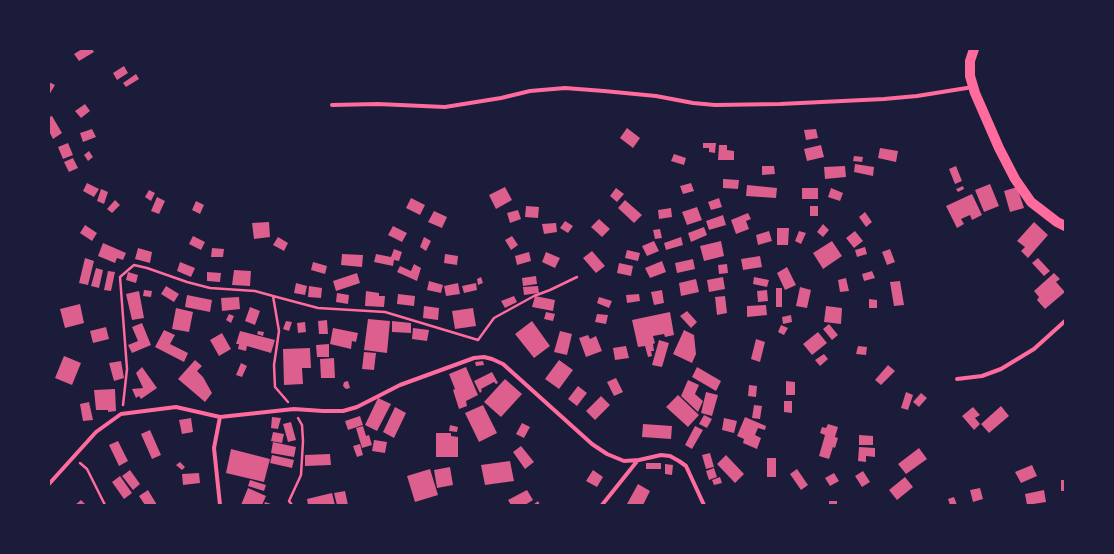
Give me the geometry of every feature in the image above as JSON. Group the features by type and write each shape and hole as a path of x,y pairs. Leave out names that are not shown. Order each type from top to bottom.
{"main road":[{"path":"974,49 970,61 970,76 998,148 1015,179 1031,202 1056,222 1065,226"}],"street":[{"path":"332,105 378,104 445,107 501,98 530,91 565,88 656,96 692,103 715,105 780,104 904,97 973,87"},
{"path":"957,379 982,376 1000,369 1034,349 1065,321"},
{"path":"49,484 96,432 121,414 176,407 220,417 294,409 343,411 357,407 400,385 474,358 484,357 503,364 592,444 607,454 624,461 639,460 661,455 670,456 679,461 686,466 704,505"},
{"path":"220,417 214,448 220,505"},
{"path":"602,505 639,460"}],"path":[{"path":"121,414 127,369 120,277 134,265 210,288 255,291 318,308 385,312 478,340 494,318 534,296 577,277"},
{"path":"273,296 279,331 274,365 275,387 294,409 302,425 303,441 301,475 289,501 292,505"},
{"path":"73,458 87,468 104,505"}],"building":[{"path":"82,49 92,49 94,52 79,61 74,54"},
{"path":"124,66 128,73 117,80 113,73"},
{"path":"136,74 139,79 126,87 123,83"},
{"path":"49,82 55,85 49,95"},
{"path":"85,104 90,111 81,118 75,111"},
{"path":"52,116 62,133 53,139 49,131 49,117"},
{"path":"627,128 640,138 633,148 620,138"},
{"path":"92,129 96,137 83,142 80,133"},
{"path":"816,129 818,138 806,140 804,130"},
{"path":"68,143 73,155 63,159 58,147"},
{"path":"703,143 716,143 715,153 709,152 709,148 703,148"},
{"path":"719,145 727,145 727,150 734,151 734,160 718,160"},
{"path":"821,145 824,157 807,161 804,149"},
{"path":"880,148 898,151 896,162 878,158"},
{"path":"89,151 93,157 88,161 84,155"},
{"path":"674,154 686,158 684,165 671,161"},
{"path":"854,156 863,157 862,162 853,161"},
{"path":"73,158 78,168 69,172 64,162"},
{"path":"855,164 874,167 873,176 854,172"},
{"path":"762,166 774,166 775,174 762,175"},
{"path":"845,166 846,177 825,179 824,167"},
{"path":"956,166 962,181 955,184 949,169"},
{"path":"723,179 739,180 738,189 723,188"},
{"path":"87,183 99,189 94,197 83,191"},
{"path":"691,183 694,191 683,194 680,186"},
{"path":"990,184 999,206 984,212 975,190"},
{"path":"747,185 777,188 776,198 746,196"},
{"path":"963,186 964,189 958,192 956,189"},
{"path":"505,187 512,200 496,209 489,195"},
{"path":"1017,187 1024,208 1010,212 1004,191"},
{"path":"616,188 624,194 617,202 610,196"},
{"path":"802,188 818,188 818,199 802,199"},
{"path":"831,188 843,193 840,201 828,197"},
{"path":"101,189 108,192 104,204 97,201"},
{"path":"149,190 155,193 151,201 145,197"},
{"path":"972,194 982,215 972,220 970,215 961,219 964,224 957,228 946,206"},
{"path":"157,197 165,201 159,214 151,211"},
{"path":"411,198 425,205 420,215 406,208"},
{"path":"719,198 722,207 711,210 708,202"},
{"path":"115,200 120,205 112,213 107,209"},
{"path":"625,200 642,215 634,223 618,208"},
{"path":"196,201 204,205 200,214 192,210"},
{"path":"526,206 539,207 538,218 525,217"},
{"path":"810,206 818,206 818,216 810,216"},
{"path":"697,207 702,220 687,225 682,212"},
{"path":"671,208 672,217 659,219 658,210"},
{"path":"518,210 521,219 510,223 507,213"},
{"path":"434,211 447,217 442,228 428,222"},
{"path":"865,212 872,222 866,227 859,217"},
{"path":"748,213 751,219 746,221 749,229 736,234 731,220"},
{"path":"723,215 726,225 709,230 706,221"},
{"path":"599,219 610,229 602,237 591,227"},
{"path":"565,221 573,226 568,233 560,228"},
{"path":"269,222 270,237 254,239 252,223"},
{"path":"1034,222 1048,235 1028,258 1021,251 1025,247 1017,241"},
{"path":"556,223 557,232 544,234 542,224"},
{"path":"823,224 829,230 823,237 817,232"},
{"path":"85,225 97,233 92,241 80,233"},
{"path":"393,226 407,233 402,242 388,235"},
{"path":"704,227 707,235 691,242 688,233"},
{"path":"777,228 789,228 788,245 777,245"},
{"path":"660,229 662,238 655,239 653,230"},
{"path":"769,231 772,241 758,245 756,235"},
{"path":"799,231 806,233 801,244 795,241"},
{"path":"855,231 863,241 854,248 846,238"},
{"path":"193,236 205,242 201,250 189,244"},
{"path":"512,236 518,245 511,250 505,240"},
{"path":"278,237 288,243 284,251 273,245"},
{"path":"424,237 431,241 426,251 420,247"},
{"path":"681,237 683,245 666,250 664,243"},
{"path":"654,241 659,251 647,256 642,246"},
{"path":"721,241 724,256 704,261 700,246"},
{"path":"832,241 842,256 823,269 813,253"},
{"path":"103,243 126,253 123,260 117,258 115,263 98,256"},
{"path":"865,247 867,254 857,257 855,250"},
{"path":"138,248 152,252 150,263 135,259"},
{"path":"212,248 224,249 223,257 211,257"},
{"path":"394,249 402,252 399,261 394,260 393,266 374,262 376,254 391,257"},
{"path":"890,249 895,262 887,265 882,252"},
{"path":"627,250 640,253 638,261 625,258"},
{"path":"592,251 605,266 596,273 583,258"},
{"path":"529,252 531,261 517,265 515,256"},
{"path":"546,252 560,258 555,268 542,262"},
{"path":"342,254 363,255 362,267 341,265"},
{"path":"445,254 458,256 457,265 444,263"},
{"path":"760,256 762,267 743,270 741,259"},
{"path":"85,258 94,261 88,285 79,283"},
{"path":"1038,258 1050,271 1044,276 1032,263"},
{"path":"693,259 695,269 677,273 675,263"},
{"path":"662,261 666,272 650,278 645,268"},
{"path":"180,262 195,268 191,277 177,271"},
{"path":"313,262 327,266 325,274 311,270"},
{"path":"619,263 633,266 631,276 617,273"},
{"path":"414,264 421,268 417,281 397,272 400,266 411,271"},
{"path":"727,264 728,273 719,274 718,265"},
{"path":"787,267 796,285 785,290 777,273"},
{"path":"96,268 103,270 99,288 91,286"},
{"path":"234,270 251,271 250,286 232,285"},
{"path":"108,271 115,272 111,291 104,290"},
{"path":"872,271 875,278 864,281 862,274"},
{"path":"128,272 138,275 136,283 126,280"},
{"path":"207,272 221,273 220,282 207,281"},
{"path":"357,273 360,283 336,291 333,281"},
{"path":"1054,273 1060,279 1056,282 1065,292 1045,309 1037,300 1039,297 1034,291"},
{"path":"536,276 537,284 523,286 522,278"},
{"path":"481,277 483,283 478,285 477,279"},
{"path":"723,277 725,289 709,292 707,280"},
{"path":"754,277 769,280 767,287 753,284"},
{"path":"846,278 849,291 840,292 838,280"},
{"path":"696,279 699,292 681,296 679,283"},
{"path":"429,281 443,285 441,293 427,290"},
{"path":"900,281 904,305 894,306 890,282"},
{"path":"296,283 307,286 305,295 294,293"},
{"path":"458,283 460,294 446,296 444,286"},
{"path":"476,283 477,290 464,293 462,286"},
{"path":"166,286 179,294 174,302 161,294"},
{"path":"309,286 322,288 321,298 308,297"},
{"path":"538,286 539,293 524,295 523,287"},
{"path":"800,287 811,290 807,308 796,306"},
{"path":"776,288 782,288 782,307 776,307"},
{"path":"144,290 152,291 151,297 143,296"},
{"path":"662,290 664,303 654,305 651,292"},
{"path":"767,290 768,301 758,302 757,291"},
{"path":"139,291 144,318 132,320 126,294"},
{"path":"366,291 379,293 379,296 385,296 384,307 365,306"},
{"path":"337,293 349,295 348,304 336,302"},
{"path":"398,294 415,296 414,306 397,304"},
{"path":"639,294 640,301 627,303 626,295"},
{"path":"187,295 212,300 210,312 185,307"},
{"path":"514,296 517,302 505,308 501,301"},
{"path":"535,296 555,300 553,311 532,307"},
{"path":"725,296 727,313 717,315 715,297"},
{"path":"239,297 240,309 222,311 221,298"},
{"path":"599,297 612,301 609,308 597,303"},
{"path":"869,299 877,300 877,308 869,308"},
{"path":"80,304 84,323 65,328 60,309"},
{"path":"766,305 767,315 747,317 747,306"},
{"path":"424,306 439,308 438,320 423,318"},
{"path":"826,306 842,308 841,324 824,322"},
{"path":"250,307 260,311 255,325 245,321"},
{"path":"176,308 193,312 189,332 172,329"},
{"path":"473,308 476,326 455,329 452,311"},
{"path":"687,311 697,322 691,328 680,316"},
{"path":"546,312 555,314 553,321 544,319"},
{"path":"670,312 674,335 665,337 664,334 653,336 655,343 653,344 654,351 651,351 652,356 648,357 645,346 638,347 632,320"},
{"path":"229,314 234,316 231,323 226,320"},
{"path":"597,314 608,315 606,324 595,322"},
{"path":"791,315 792,322 783,324 782,317"},
{"path":"368,319 390,321 387,353 364,350"},
{"path":"327,320 328,334 319,334 318,321"},
{"path":"286,321 292,322 289,331 283,329"},
{"path":"392,321 411,323 411,333 392,332"},
{"path":"532,321 550,346 534,358 515,334"},
{"path":"305,322 306,332 298,333 297,323"},
{"path":"142,323 151,345 132,353 128,345 138,341 132,327"},
{"path":"829,324 838,335 832,340 823,329"},
{"path":"781,325 788,328 784,335 778,332"},
{"path":"106,327 109,339 93,343 90,331"},
{"path":"333,328 358,333 356,342 352,341 351,349 330,344"},
{"path":"413,328 429,330 427,341 412,339"},
{"path":"164,330 175,335 170,344 188,353 184,362 155,347"},
{"path":"684,330 694,335 696,354 692,363 673,354"},
{"path":"240,331 275,340 271,353 247,346 246,351 238,349 239,344 236,344"},
{"path":"258,331 264,332 263,336 257,334"},
{"path":"560,331 572,334 567,355 554,352"},
{"path":"818,332 827,343 812,355 803,344"},
{"path":"222,333 231,349 219,356 210,340"},
{"path":"588,335 590,339 596,336 602,351 586,357 579,338"},
{"path":"756,339 765,342 760,362 751,359"},
{"path":"659,340 669,343 662,367 652,365"},
{"path":"329,344 329,357 317,357 316,345"},
{"path":"626,346 629,358 615,360 613,348"},
{"path":"858,346 867,347 866,355 856,354"},
{"path":"310,348 311,368 302,368 303,384 284,385 283,349"},
{"path":"364,352 376,353 374,370 362,369"},
{"path":"824,354 828,359 820,366 815,360"},
{"path":"64,356 81,363 72,385 55,378"},
{"path":"334,358 335,378 321,378 320,359"},
{"path":"195,360 202,366 197,371 203,377 212,393 205,402 178,379"},
{"path":"559,360 573,370 559,389 545,379"},
{"path":"121,361 124,378 114,381 109,363"},
{"path":"483,361 484,365 476,366 475,362"},
{"path":"241,363 247,366 242,377 236,375"},
{"path":"888,365 895,371 881,385 875,380"},
{"path":"142,367 157,388 141,399 139,396 136,398 132,389 143,388 136,373"},
{"path":"466,367 478,395 466,401 467,406 459,409 453,390 455,389 449,374"},
{"path":"697,367 721,381 716,391 692,377"},
{"path":"492,372 498,383 496,384 494,382 481,389 482,391 480,393 474,381"},
{"path":"616,378 623,392 614,396 607,382"},
{"path":"505,379 522,394 501,417 484,402"},
{"path":"688,380 699,385 695,394 703,401 698,412 681,396"},
{"path":"348,381 350,388 346,389 343,386 344,382"},
{"path":"786,381 795,382 795,395 786,395"},
{"path":"749,385 757,386 756,397 748,396"},
{"path":"578,386 587,393 577,406 568,399"},
{"path":"115,389 116,411 108,412 108,410 96,410 94,390"},
{"path":"706,392 718,395 712,416 701,413"},
{"path":"906,392 913,395 908,410 901,408"},
{"path":"921,393 927,398 919,407 913,402"},
{"path":"678,395 699,415 688,427 666,407"},
{"path":"601,396 610,405 595,420 586,411"},
{"path":"378,398 391,404 377,431 365,425"},
{"path":"784,401 792,401 792,413 784,412"},
{"path":"89,402 93,420 83,421 80,404"},
{"path":"483,405 497,433 479,442 465,413"},
{"path":"754,405 762,406 760,419 752,418"},
{"path":"1001,406 1009,416 989,433 981,424"},
{"path":"395,407 406,413 394,438 383,432"},
{"path":"973,407 980,415 975,418 980,424 974,430 962,416"},
{"path":"704,415 712,419 707,428 699,424"},
{"path":"360,416 363,425 348,430 345,421"},
{"path":"272,417 281,418 278,429 271,428"},
{"path":"745,417 766,426 765,430 758,428 755,435 761,438 757,449 743,443 744,439 737,436"},
{"path":"191,418 193,432 182,434 179,420"},
{"path":"724,418 737,421 734,433 722,430"},
{"path":"291,422 296,440 288,442 283,424"},
{"path":"522,423 530,427 524,438 516,434"},
{"path":"643,424 672,426 671,439 642,437"},
{"path":"828,424 838,427 835,437 838,438 829,459 819,456 825,435 820,433 822,427 826,428"},
{"path":"450,425 458,427 457,432 449,431"},
{"path":"363,426 366,436 369,435 372,445 362,448 356,428"},
{"path":"695,426 703,430 692,449 685,445"},
{"path":"150,430 161,455 152,459 141,434"},
{"path":"273,432 284,434 282,443 271,441"},
{"path":"436,433 451,433 451,436 458,437 458,457 436,457"},
{"path":"859,435 873,436 873,445 859,445"},
{"path":"374,440 387,442 385,453 372,451"},
{"path":"118,441 128,461 119,466 109,445"},
{"path":"273,442 296,447 294,457 271,453"},
{"path":"360,444 363,455 357,457 353,446"},
{"path":"521,446 534,462 525,469 513,452"},
{"path":"859,447 875,448 875,457 866,456 866,462 858,461"},
{"path":"919,448 927,459 906,474 898,464"},
{"path":"231,449 270,459 264,482 226,473"},
{"path":"710,453 714,467 706,469 702,455"},
{"path":"330,454 331,465 305,466 305,455"},
{"path":"272,455 294,460 292,468 270,463"},
{"path":"726,455 744,474 735,483 717,464"},
{"path":"767,458 776,458 776,477 767,477"},
{"path":"510,461 514,481 485,485 481,465"},
{"path":"180,462 185,467 182,470 176,465"},
{"path":"646,463 661,463 661,469 646,469"},
{"path":"665,464 673,465 672,475 665,474"},
{"path":"1032,465 1037,476 1021,483 1015,472"},
{"path":"450,467 453,485 437,488 434,470"},
{"path":"714,468 717,477 709,480 706,471"},
{"path":"430,469 438,495 415,502 407,476"},
{"path":"797,469 808,485 801,490 790,474"},
{"path":"130,470 140,484 133,490 122,476"},
{"path":"593,470 603,477 597,487 586,481"},
{"path":"863,471 870,482 862,487 855,476"},
{"path":"199,473 200,483 183,485 182,474"},
{"path":"834,473 839,481 830,486 825,478"},
{"path":"120,476 132,493 124,499 112,482"},
{"path":"720,477 722,483 714,485 712,480"},
{"path":"905,477 913,487 897,500 889,490"},
{"path":"250,480 266,485 264,491 248,486"},
{"path":"1061,480 1065,480 1065,491 1061,491"},
{"path":"638,484 650,491 643,505 629,505 627,504"},
{"path":"248,488 266,496 262,505 241,505"},
{"path":"980,488 983,499 973,502 970,490"},
{"path":"148,490 157,505 145,505 139,496"},
{"path":"527,490 533,500 525,505 511,505 508,500"},
{"path":"1044,490 1046,502 1027,505 1025,494"},
{"path":"345,491 348,505 337,505 334,493"},
{"path":"332,493 335,505 308,505 307,499"},
{"path":"954,497 957,505 950,505 948,499"},
{"path":"81,500 86,505 75,505"},
{"path":"538,501 540,505 533,505"},
{"path":"829,501 837,501 837,505 829,505"},
{"path":"265,502 274,505 264,505"}]}
